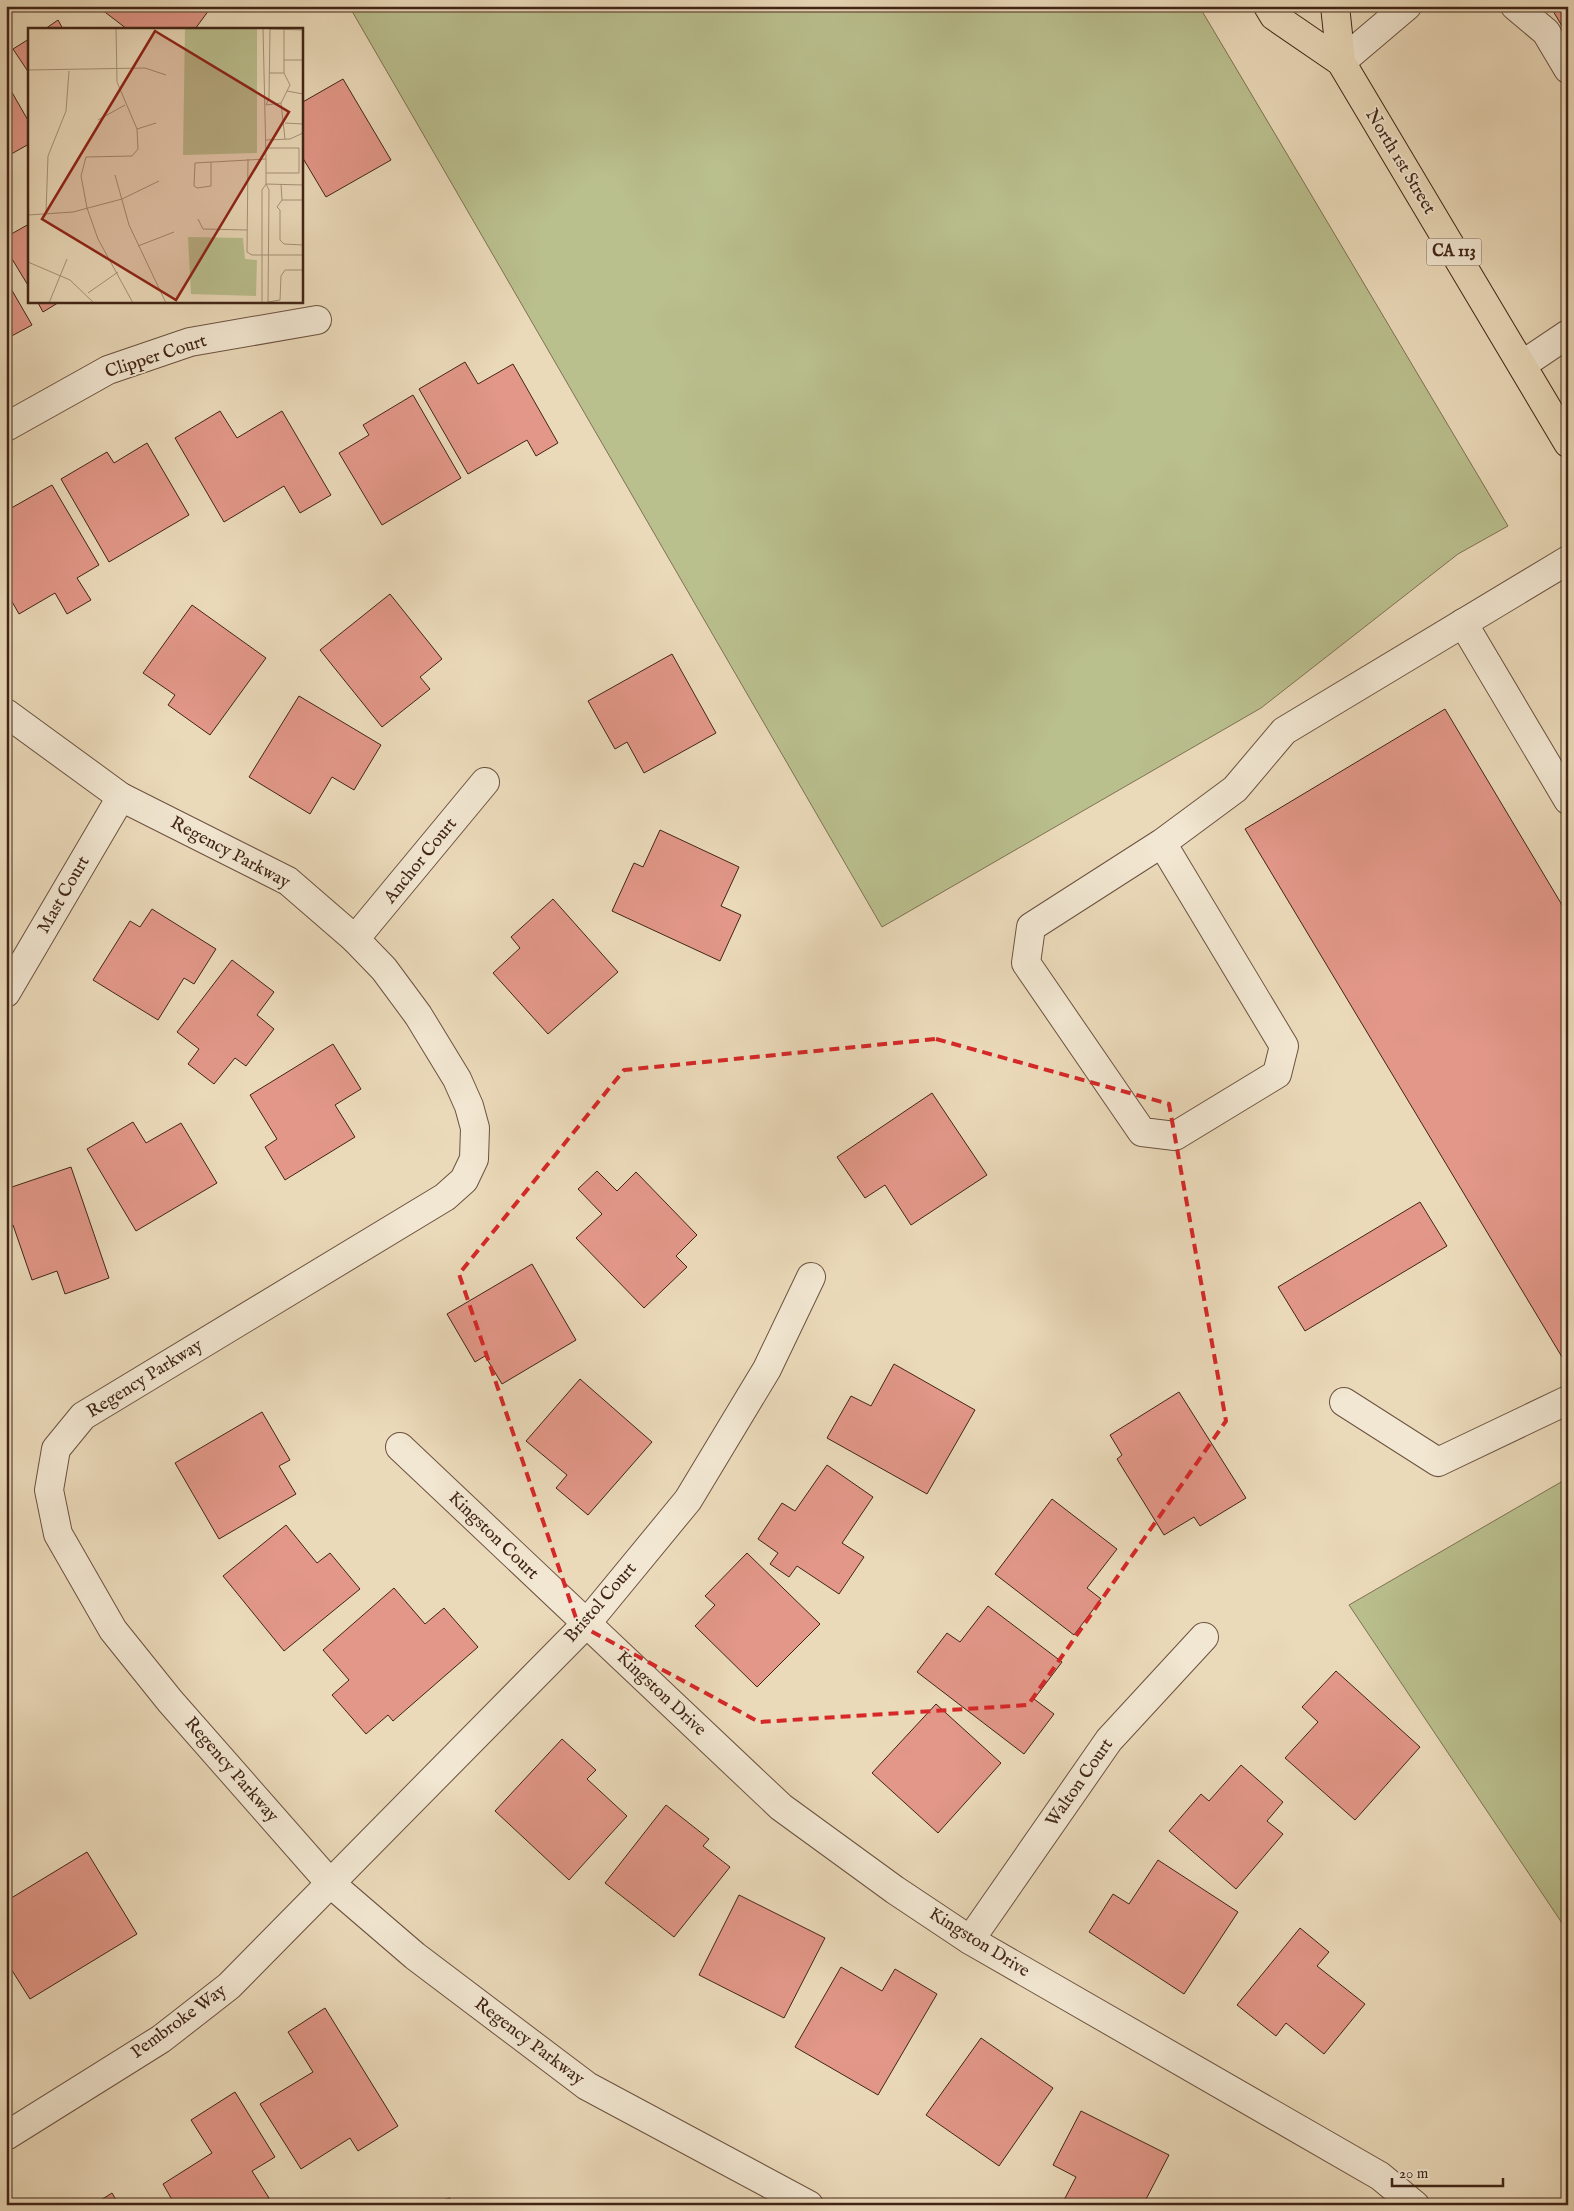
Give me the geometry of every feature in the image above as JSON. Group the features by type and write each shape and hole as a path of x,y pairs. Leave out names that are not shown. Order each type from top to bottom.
{"main road":[{"name":"North 1st Street","path":"1268,6 1274,16 1341,62 1522,365 1566,434"},
{"name":"North 1st Street","path":"1335,6 1341,62"}],"street":[{"path":"1341,62 1407,6"},
{"path":"1515,6 1546,32 1568,69"},
{"name":"Clipper Court","path":"6,427 108,370 190,342 316,320"},
{"path":"1522,365 1568,334"},
{"path":"1162,843 1284,1046 1277,1074 1175,1136 1142,1132 1026,963 1031,927 1162,843 1234,789 1284,731 1568,560"},
{"path":"1464,623 1568,800"},
{"name":"Regency Parkway","path":"6,713 121,797 288,880 356,938 384,969 418,1015 457,1079 469,1106 475,1128 474,1159 464,1180 445,1197 83,1416 56,1449 49,1490 58,1534 113,1630 170,1701 330,1883 415,1956 587,2086 809,2205"},
{"name":"Anchor Court","path":"356,938 485,782"},
{"name":"Mast Court","path":"6,993 121,797"},
{"name":"Bristol Court","path":"330,1883 586,1624 688,1500 767,1369 811,1277"},
{"path":"1344,1402 1438,1462 1568,1400"},
{"name":"Kingston Court","path":"400,1448 586,1624"},
{"name":"Kingston Drive","path":"586,1624 781,1807 895,1890 970,1940 1380,2176 1415,2205"},
{"name":"Walton Court","path":"970,1940 1109,1740 1204,1637"},
{"name":"Pembroke Way","path":"6,2136 161,2039 229,1986 330,1883"}],"highlighted area":[{"path":"936,1039 1169,1104 1226,1421 1028,1705 759,1722 578,1624 459,1274 624,1070"}],"green space":[{"path":"349,6 1199,6 1508,526 1458,554 1261,708 882,927"},
{"path":"1568,1478 1568,1932 1349,1605"}],"building":[{"path":"97,6 212,6 196,28 126,28"},
{"path":"1550,6 1568,6 1568,36"},
{"path":"58,20 62,28 46,28"},
{"path":"28,40 28,72 13,49"},
{"path":"343,79 391,160 326,197 302,157 302,102"},
{"path":"6,82 28,120 28,145 6,157"},
{"path":"28,225 28,285 6,249 6,237"},
{"path":"6,280 32,325 6,339"},
{"path":"38,302 59,302 43,312"},
{"path":"465,362 478,384 513,364 558,443 536,456 527,440 468,474 419,389"},
{"path":"413,395 461,478 382,525 339,453 369,435 363,425"},
{"path":"220,411 237,438 282,411 331,495 300,513 284,486 224,522 175,438"},
{"path":"147,443 189,515 109,562 61,479 107,452 114,463"},
{"path":"52,485 99,565 77,578 91,600 67,614 55,593 19,614 6,591 6,511"},
{"path":"390,594 442,659 420,677 430,689 382,727 320,650"},
{"path":"192,605 266,658 210,735 168,705 175,695 143,673"},
{"path":"672,654 716,733 644,773 627,742 615,749 588,701"},
{"path":"299,696 381,745 354,790 332,777 310,814 249,777"},
{"path":"1445,709 1568,915 1568,1354 1562,1357 1245,829"},
{"path":"660,830 739,867 721,906 741,915 720,961 612,911 634,863 643,867"},
{"path":"553,899 618,972 548,1034 493,973 520,948 511,937"},
{"path":"152,909 216,949 194,984 184,978 158,1020 93,980 130,921 140,927"},
{"path":"232,960 274,992 257,1015 274,1029 246,1066 235,1058 214,1084 188,1064 199,1049 177,1032"},
{"path":"333,1044 361,1089 335,1105 355,1137 285,1180 265,1147 277,1139 250,1095"},
{"path":"932,1093 987,1175 911,1225 885,1185 865,1198 837,1157"},
{"path":"133,1122 146,1143 181,1123 217,1183 136,1231 87,1149"},
{"path":"71,1167 109,1278 65,1294 57,1271 32,1280 13,1225 6,1227 6,1189"},
{"path":"597,1171 617,1191 636,1172 697,1235 676,1256 687,1267 644,1308 576,1238 602,1214 578,1189"},
{"path":"1420,1202 1447,1246 1305,1331 1278,1287"},
{"path":"532,1264 576,1340 502,1384 485,1356 475,1362 447,1314"},
{"path":"894,1364 975,1410 927,1494 827,1438 851,1396 871,1406"},
{"path":"580,1379 652,1442 588,1515 556,1488 567,1475 526,1441"},
{"path":"1179,1392 1246,1498 1200,1526 1194,1517 1164,1535 1117,1459 1122,1455 1110,1435"},
{"path":"262,1412 290,1460 279,1466 296,1494 219,1539 175,1463"},
{"path":"827,1465 873,1497 842,1543 864,1557 839,1594 797,1566 789,1577 770,1564 778,1553 758,1539 782,1503 795,1511"},
{"path":"1052,1499 1117,1549 1087,1588 1101,1599 1074,1635 995,1574"},
{"path":"286,1525 317,1563 330,1553 360,1589 284,1651 223,1576"},
{"path":"747,1553 820,1624 757,1687 695,1626 715,1605 705,1596"},
{"path":"394,1588 425,1624 444,1608 478,1647 393,1721 388,1715 366,1734 332,1695 349,1680 323,1650"},
{"path":"988,1606 1062,1662 1034,1699 1054,1714 1024,1754 917,1672 947,1633 960,1642"},
{"path":"1336,1671 1420,1747 1355,1820 1285,1758 1318,1722 1302,1707"},
{"path":"936,1704 1001,1763 938,1833 872,1773"},
{"path":"562,1739 596,1770 587,1779 627,1816 569,1880 495,1811"},
{"path":"1241,1765 1283,1802 1267,1821 1283,1834 1236,1889 1169,1831 1201,1794 1209,1801"},
{"path":"666,1805 709,1839 703,1846 730,1867 674,1937 605,1883"},
{"path":"87,1852 137,1934 30,1999 6,1961 6,1897 8,1900"},
{"path":"1158,1860 1238,1912 1184,1994 1089,1932 1113,1894 1129,1904"},
{"path":"739,1895 825,1938 784,2018 699,1975"},
{"path":"1300,1928 1329,1952 1317,1966 1365,2004 1324,2054 1286,2023 1276,2036 1237,2005"},
{"path":"841,1967 882,1991 895,1969 937,1994 878,2095 795,2047"},
{"path":"325,2008 398,2126 358,2151 350,2138 301,2169 260,2104 313,2072 288,2032"},
{"path":"981,2038 1053,2088 999,2166 926,2115"},
{"path":"235,2092 275,2157 252,2171 269,2198 259,2205 175,2205 163,2184 212,2153 191,2120"},
{"path":"1081,2111 1169,2155 1143,2205 1074,2205 1064,2200 1076,2177 1053,2165"},
{"path":"112,2193 119,2205 93,2205"},
{"path":"450,2198 452,2205 424,2205"}]}
